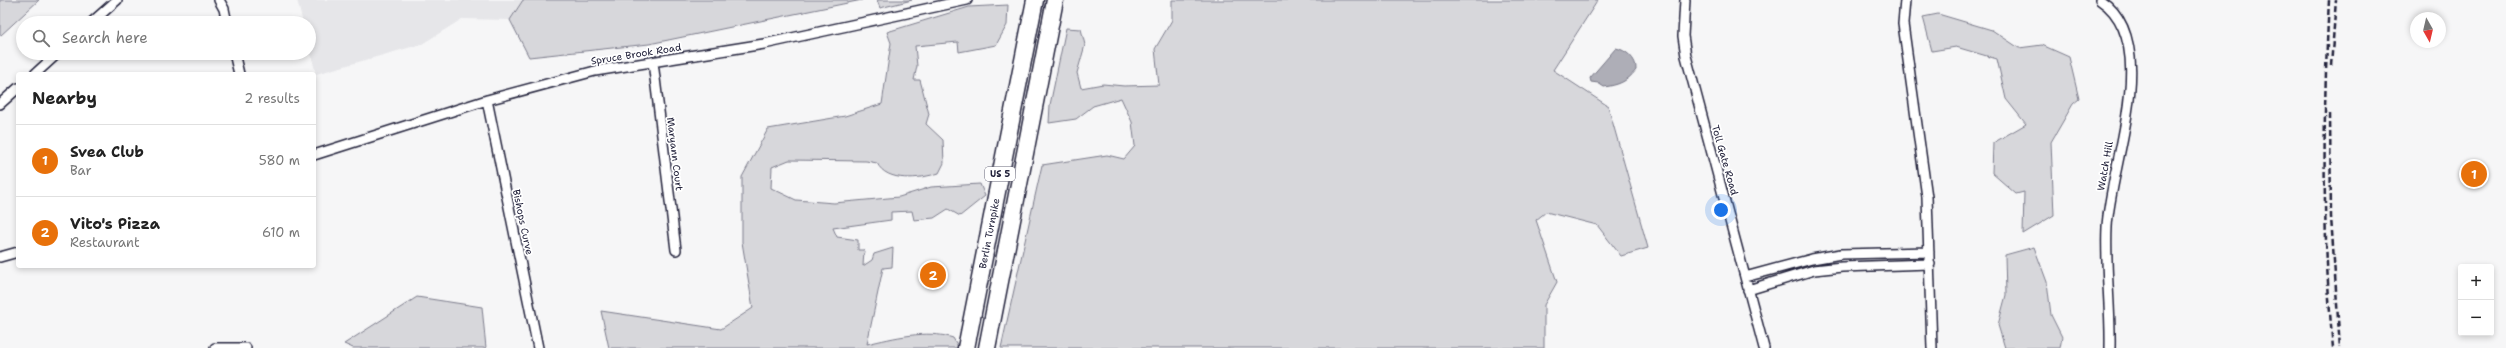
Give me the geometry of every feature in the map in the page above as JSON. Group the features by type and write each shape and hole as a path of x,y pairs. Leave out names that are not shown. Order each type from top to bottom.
{"highway":[{"name":"Berlin Turnpike","path":"966,348 1035,0"},
{"name":"Berlin Turnpike","path":"987,348 1055,0"}],"street":[{"path":"99,16 117,0"},
{"path":"219,0 224,9 226,16"},
{"name":"Spruce Brook Road","path":"316,154 487,100 595,71 764,44 967,0"},
{"name":"Toll Gate Road","path":"1685,0 1683,23 1686,56 1764,348"},
{"path":"1905,0 1903,24 1927,197 1932,348"},
{"name":"Watch Hill","path":"2100,0 2109,6 2122,23 2130,47 2132,65 2125,122 2107,225 2110,348"},
{"path":"37,72 50,60"},
{"path":"236,60 239,72"},
{"name":"Maryann Court","path":"653,62 676,250"},
{"path":"0,104 16,90"},
{"name":"Bishops Curve","path":"487,100 538,348"},
{"path":"1745,277 1782,266 1826,256 1929,252"},
{"path":"0,258 16,253"},
{"path":"1870,254 1871,266"},
{"path":"1748,290 1784,277 1814,270 1930,264"},
{"path":"1782,266 1784,277"},
{"path":"215,348 246,348"}],"shaded area":[{"path":"0,0 39,0 22,16 16,16 16,21 0,36"},
{"path":"297,0 523,0 510,20 462,19 422,44 316,74 312,60 316,60 316,16 301,16"},
{"path":"523,0 862,0 649,44 529,57 510,20"},
{"path":"877,0 912,0 880,8"},
{"path":"1172,0 1598,0 1553,70 1608,106 1648,248 1621,256 1597,225 1546,212 1536,220 1557,282 1544,305 1544,348 1001,348 1042,165 1107,155 1124,159 1135,146 1132,122 1121,98 1093,106 1076,119 1049,123 1050,105 1066,28 1081,29 1085,45 1077,73 1081,88 1103,84 1124,86 1159,85 1155,49 1172,20"},
{"path":"1008,5 1007,25 996,45 959,52 958,42 915,46 917,66 914,80 920,80 929,114 926,124 943,140 944,163 939,173 914,178 896,177 888,174 877,163 866,161 789,160 772,167 771,188 796,200 834,203 899,197 931,187 980,184 985,196 960,216 948,209 934,218 914,220 912,211 891,212 891,220 833,228 837,237 858,240 858,250 864,250 863,266 872,260 874,254 893,248 892,267 883,268 867,344 910,335 932,334 953,338 959,348 609,348 601,311 721,329 753,308 742,242 742,177 768,129 845,116 882,104 891,43 887,32 969,7"},
{"path":"1938,14 1992,30 2019,48 2042,45 2069,57 2079,99 2073,104 2051,142 2054,215 2023,234 2024,192 2016,194 1992,173 1993,143 2026,124 2006,99 1997,59 1956,47 1932,51 1923,17"},
{"path":"1616,48 1627,53 1633,59 1636,70 1626,80 1614,85 1604,87 1598,83 1591,82 1590,78"},
{"path":"2034,247 2047,282 2051,315 2062,337 2060,348 2005,348 1998,325 2006,295 2005,255"},
{"path":"417,297 482,307 486,348 353,348 344,344"}],"railway":[{"path":"2329,0 2325,131 2325,218 2329,305 2333,348"},
{"path":"2331,66 2336,0"},
{"path":"2330,114 2331,217 2340,348"}],"place":[{"name":"Svea Club","path":"2474,174"},
{"name":"Vito's Pizza","path":"933,275"}]}
